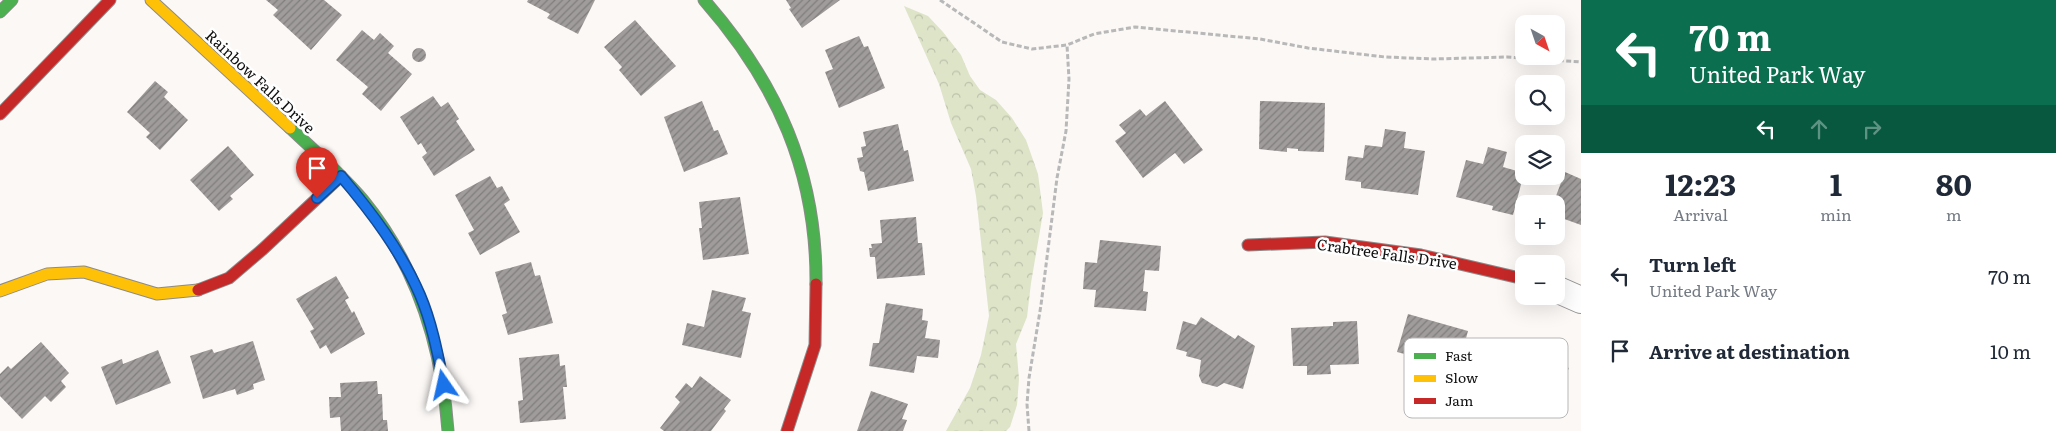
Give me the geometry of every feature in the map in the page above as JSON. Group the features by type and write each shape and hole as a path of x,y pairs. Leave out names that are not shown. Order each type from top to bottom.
{"street":[{"path":"0,12 12,0"},
{"path":"0,114 110,0"},
{"name":"Rainbow Falls Drive","path":"151,0 341,176 370,211 398,252 420,296 437,347 448,404 448,431"},
{"path":"704,0 731,31 766,84 786,125 802,170 816,252 815,345 787,431"},
{"path":"0,291 47,274 84,272 157,294 195,291 229,278 341,176"},
{"name":"Crabtree Falls Drive","path":"1248,245 1325,242 1421,255 1515,277"},
{"path":"1565,293 1581,300"}],"path":[{"path":"940,0 1002,42 1032,49 1067,44 1094,34 1135,27 1260,39 1308,48 1385,57 1433,59 1507,57 1581,62"},
{"path":"1029,431 1027,404 1029,378 1040,312 1057,178 1066,131 1069,79 1067,44"}],"green space":[{"path":"904,6 928,16 961,55 970,76 980,90 996,100 1012,118 1026,140 1038,174 1043,213 1027,317 1016,344 1019,379 1017,405 1010,427 1006,431 946,431 970,388 981,355 989,316 976,196 971,169 951,123 939,84"}],"building":[{"path":"266,0 324,0 342,15 311,50 273,15 278,10"},
{"path":"528,0 595,0 578,34 547,18 550,14 527,2"},
{"path":"786,0 840,0 802,28 789,9 791,8"},
{"path":"635,20 676,66 641,96 619,70 622,67 604,47"},
{"path":"362,30 374,40 380,33 394,46 388,53 412,74 381,111 362,94 368,87 336,60"},
{"path":"859,36 864,47 868,46 885,88 839,108 825,72 833,69 825,50"},
{"path":"419,48 424,50 426,55 424,60 419,62 414,60 412,55 414,50"},
{"path":"155,81 168,92 164,97 188,120 160,150 146,137 150,133 127,112"},
{"path":"433,96 441,107 448,102 459,119 456,121 475,150 434,176 422,157 427,153 421,143 418,145 400,117"},
{"path":"702,101 714,131 718,130 728,154 684,172 664,117"},
{"path":"1165,101 1203,150 1184,164 1175,153 1143,178 1115,141 1126,133 1119,125 1140,109 1146,116"},
{"path":"1260,101 1325,103 1324,152 1298,151 1298,149 1287,148 1287,152 1259,149"},
{"path":"898,124 904,151 908,150 914,181 868,191 864,172 860,171 857,158 863,157 861,147 866,146 863,132"},
{"path":"1385,129 1406,132 1404,148 1425,151 1418,195 1361,188 1361,182 1345,180 1348,156 1363,158 1365,145 1382,147"},
{"path":"228,146 254,175 230,196 233,199 219,211 190,180"},
{"path":"1488,147 1507,152 1503,167 1515,170 1515,185 1521,185 1518,195 1515,195 1513,215 1492,210 1493,206 1456,197 1466,160 1483,164"},
{"path":"1565,172 1581,179 1581,225 1565,219 1565,195 1556,195 1560,185 1565,185"},
{"path":"490,176 497,188 502,186 510,200 504,204 520,232 480,255 468,233 474,230 455,195"},
{"path":"740,197 749,254 703,260 699,228 702,228 699,202"},
{"path":"916,217 918,243 922,243 925,275 877,279 875,257 870,257 869,248 872,248 871,244 882,243 880,220"},
{"path":"1100,240 1161,246 1159,271 1145,270 1143,291 1148,292 1146,311 1094,307 1096,290 1083,289 1085,262 1097,263"},
{"path":"531,262 535,276 540,275 553,323 508,335 502,315 507,313 495,272"},
{"path":"336,276 349,298 345,300 352,313 354,311 365,334 331,354 326,345 320,349 310,331 314,329 296,299"},
{"path":"712,290 746,298 742,311 751,313 741,358 682,345 687,323 704,327"},
{"path":"886,303 923,309 922,320 928,321 925,338 940,340 938,358 917,356 914,373 869,366 873,343 879,343"},
{"path":"1408,314 1468,331 1466,338 1404,338 1404,354 1397,352"},
{"path":"1201,317 1235,339 1238,335 1255,346 1243,389 1224,383 1217,387 1202,383 1199,376 1201,360 1186,356 1187,352 1176,349 1183,321 1196,325"},
{"path":"1357,321 1359,364 1330,365 1331,374 1307,375 1307,366 1293,366 1291,328 1333,326 1333,322"},
{"path":"253,341 265,380 253,384 254,389 237,395 235,389 203,399 190,356 212,349 214,353"},
{"path":"41,342 69,373 61,381 66,387 51,402 45,396 22,419 0,396 0,374 8,366 11,369"},
{"path":"158,350 171,383 116,405 101,367 122,359 123,364"},
{"path":"559,354 560,366 565,365 567,387 563,387 566,419 520,423 518,401 523,400 519,358"},
{"path":"700,376 731,400 724,409 726,411 711,431 664,431 660,428 680,402 675,397 686,383 692,388"},
{"path":"377,381 378,394 382,394 383,420 387,420 388,431 341,431 340,417 330,418 329,397 341,397 340,383"},
{"path":"871,391 908,404 902,419 907,420 903,431 857,431"}],"traffic: fast":[{"path":"0,12 12,0"},
{"path":"704,0 730,31 752,64 772,97 788,131 800,167 809,204 814,243 816,284"},
{"path":"290,128 355,190 382,225 398,252 424,309 433,338 440,369 448,431"}],"traffic: slow":[{"path":"151,0 290,128"},
{"path":"0,291 47,274 84,272 157,294 198,290"}],"traffic: jam":[{"path":"0,114 110,0"},
{"path":"198,290 229,278 341,176"},
{"path":"1248,245 1325,242 1421,255 1515,277"},
{"path":"787,431 815,345 816,284"}],"route":[{"path":"317,198 341,176 370,211 398,252 420,296 437,347 444,385"}]}
